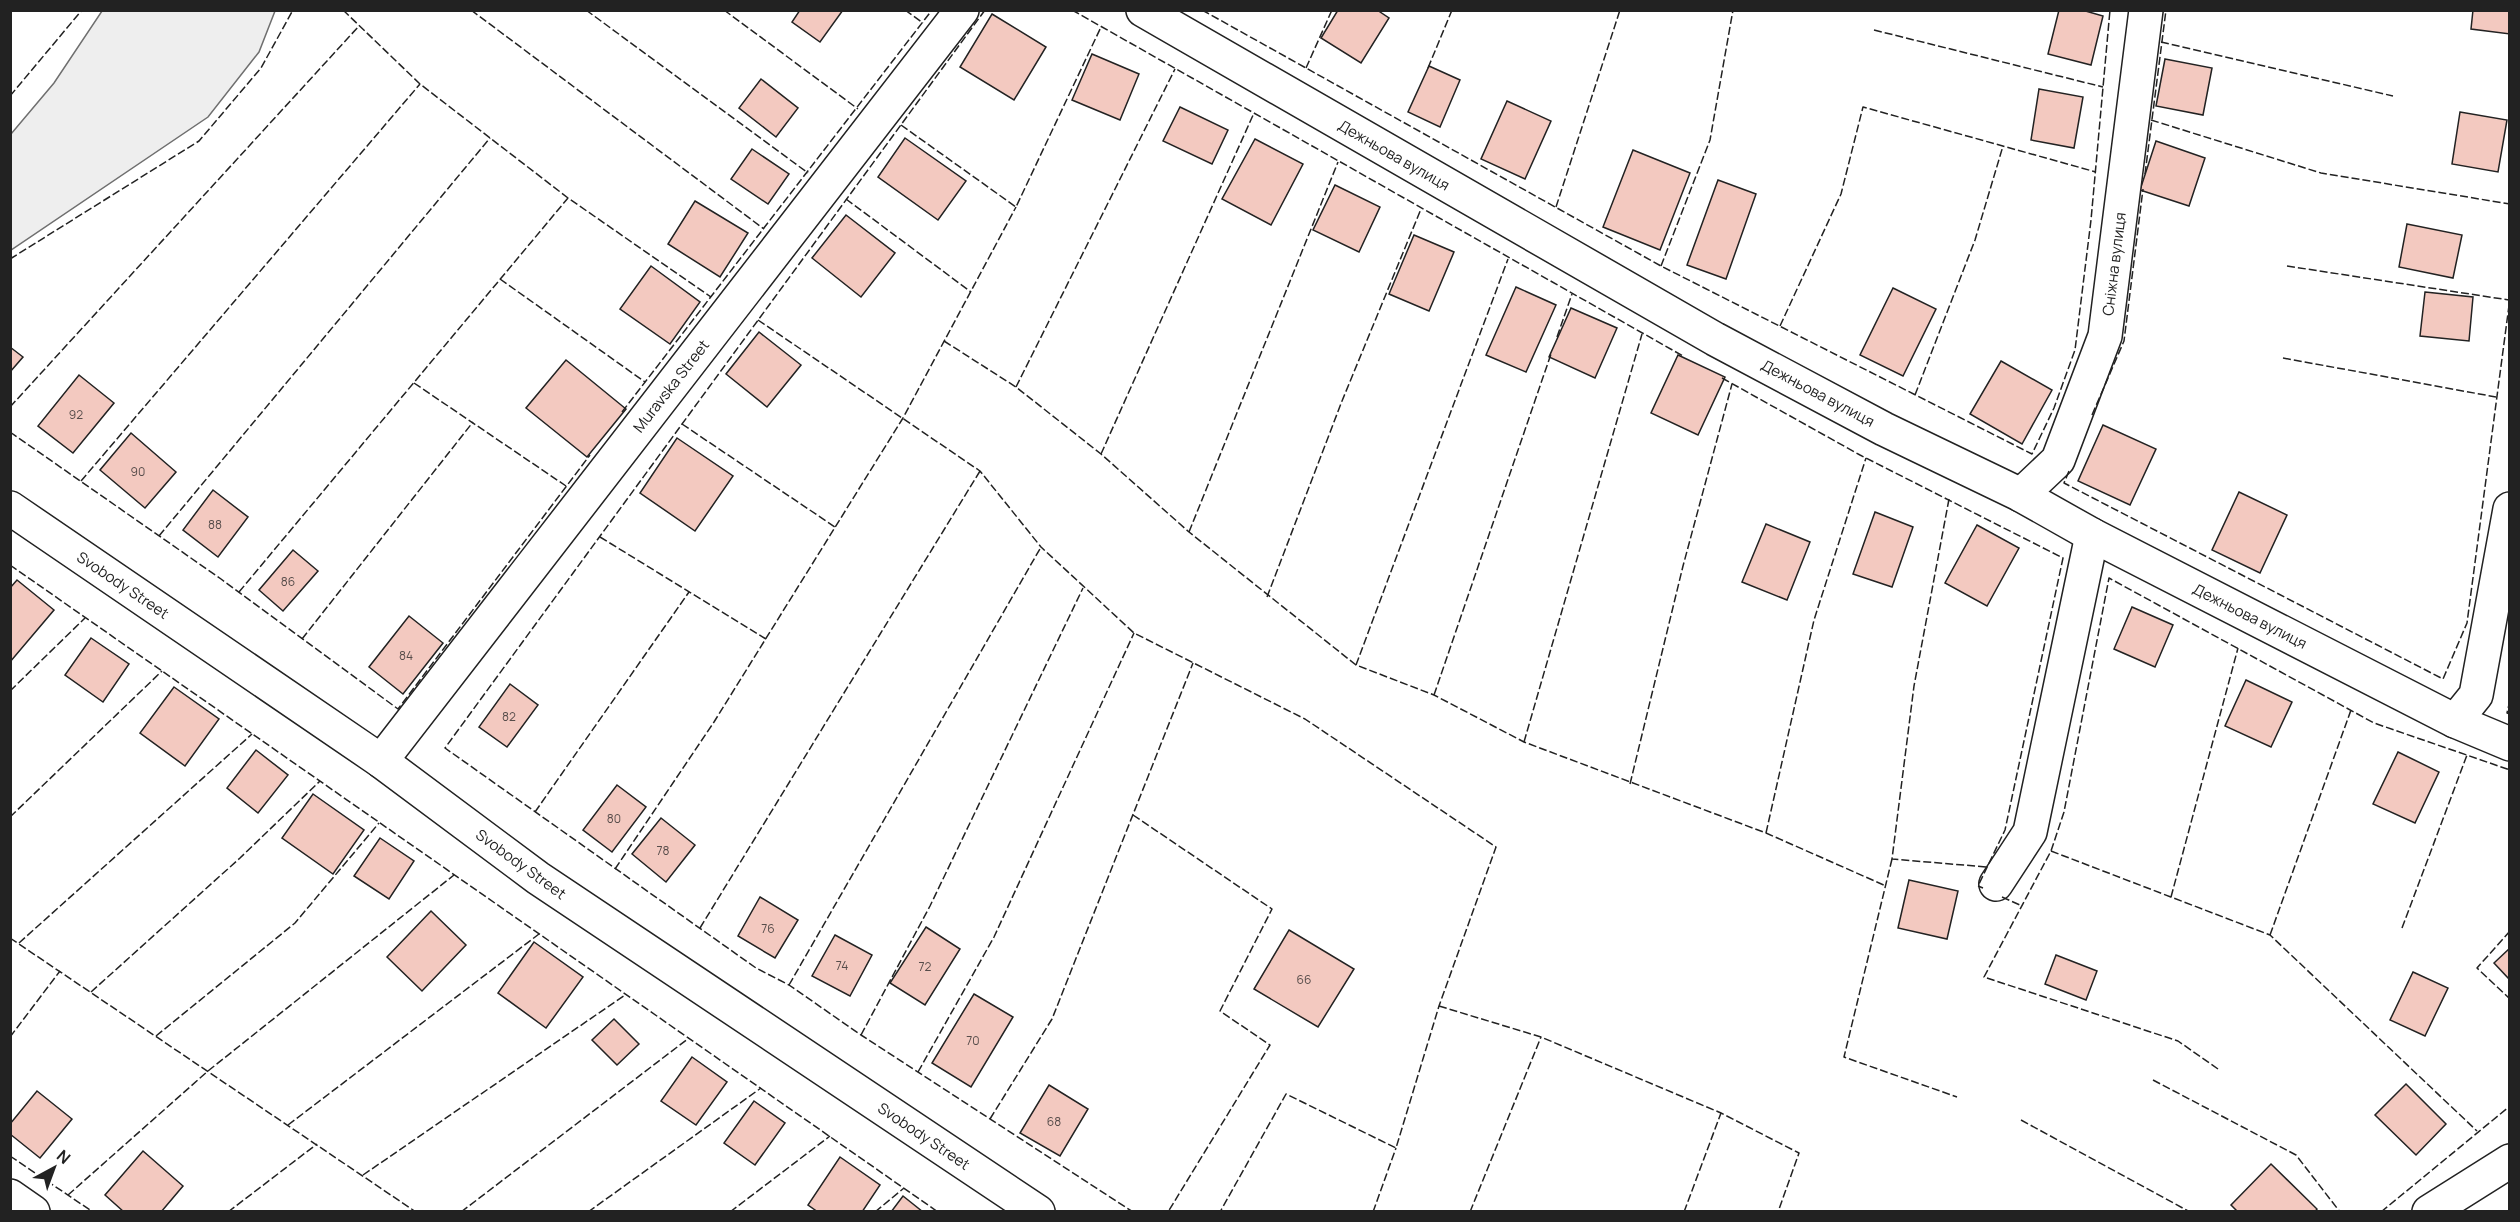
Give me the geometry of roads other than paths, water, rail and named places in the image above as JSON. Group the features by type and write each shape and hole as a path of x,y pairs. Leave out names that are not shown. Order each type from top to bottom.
{"street":[{"name":"Muravska Street","path":"381,761 962,10"},
{"name":"Дежньова вулиця","path":"1143,10 1715,339 1884,429 2021,495 2092,535 2455,721 2510,744"},
{"name":"Сніжна вулиця","path":"2021,495 2058,460 2105,336 2146,10"},
{"name":"Svobody Street","path":"10,508 381,761 538,878 1038,1212"},
{"path":"2455,721 2476,695 2510,509"},
{"path":"1996,884 2030,832 2092,535"},
{"path":"2430,1212 2510,1161"},
{"path":"10,1196 33,1212"}]}
